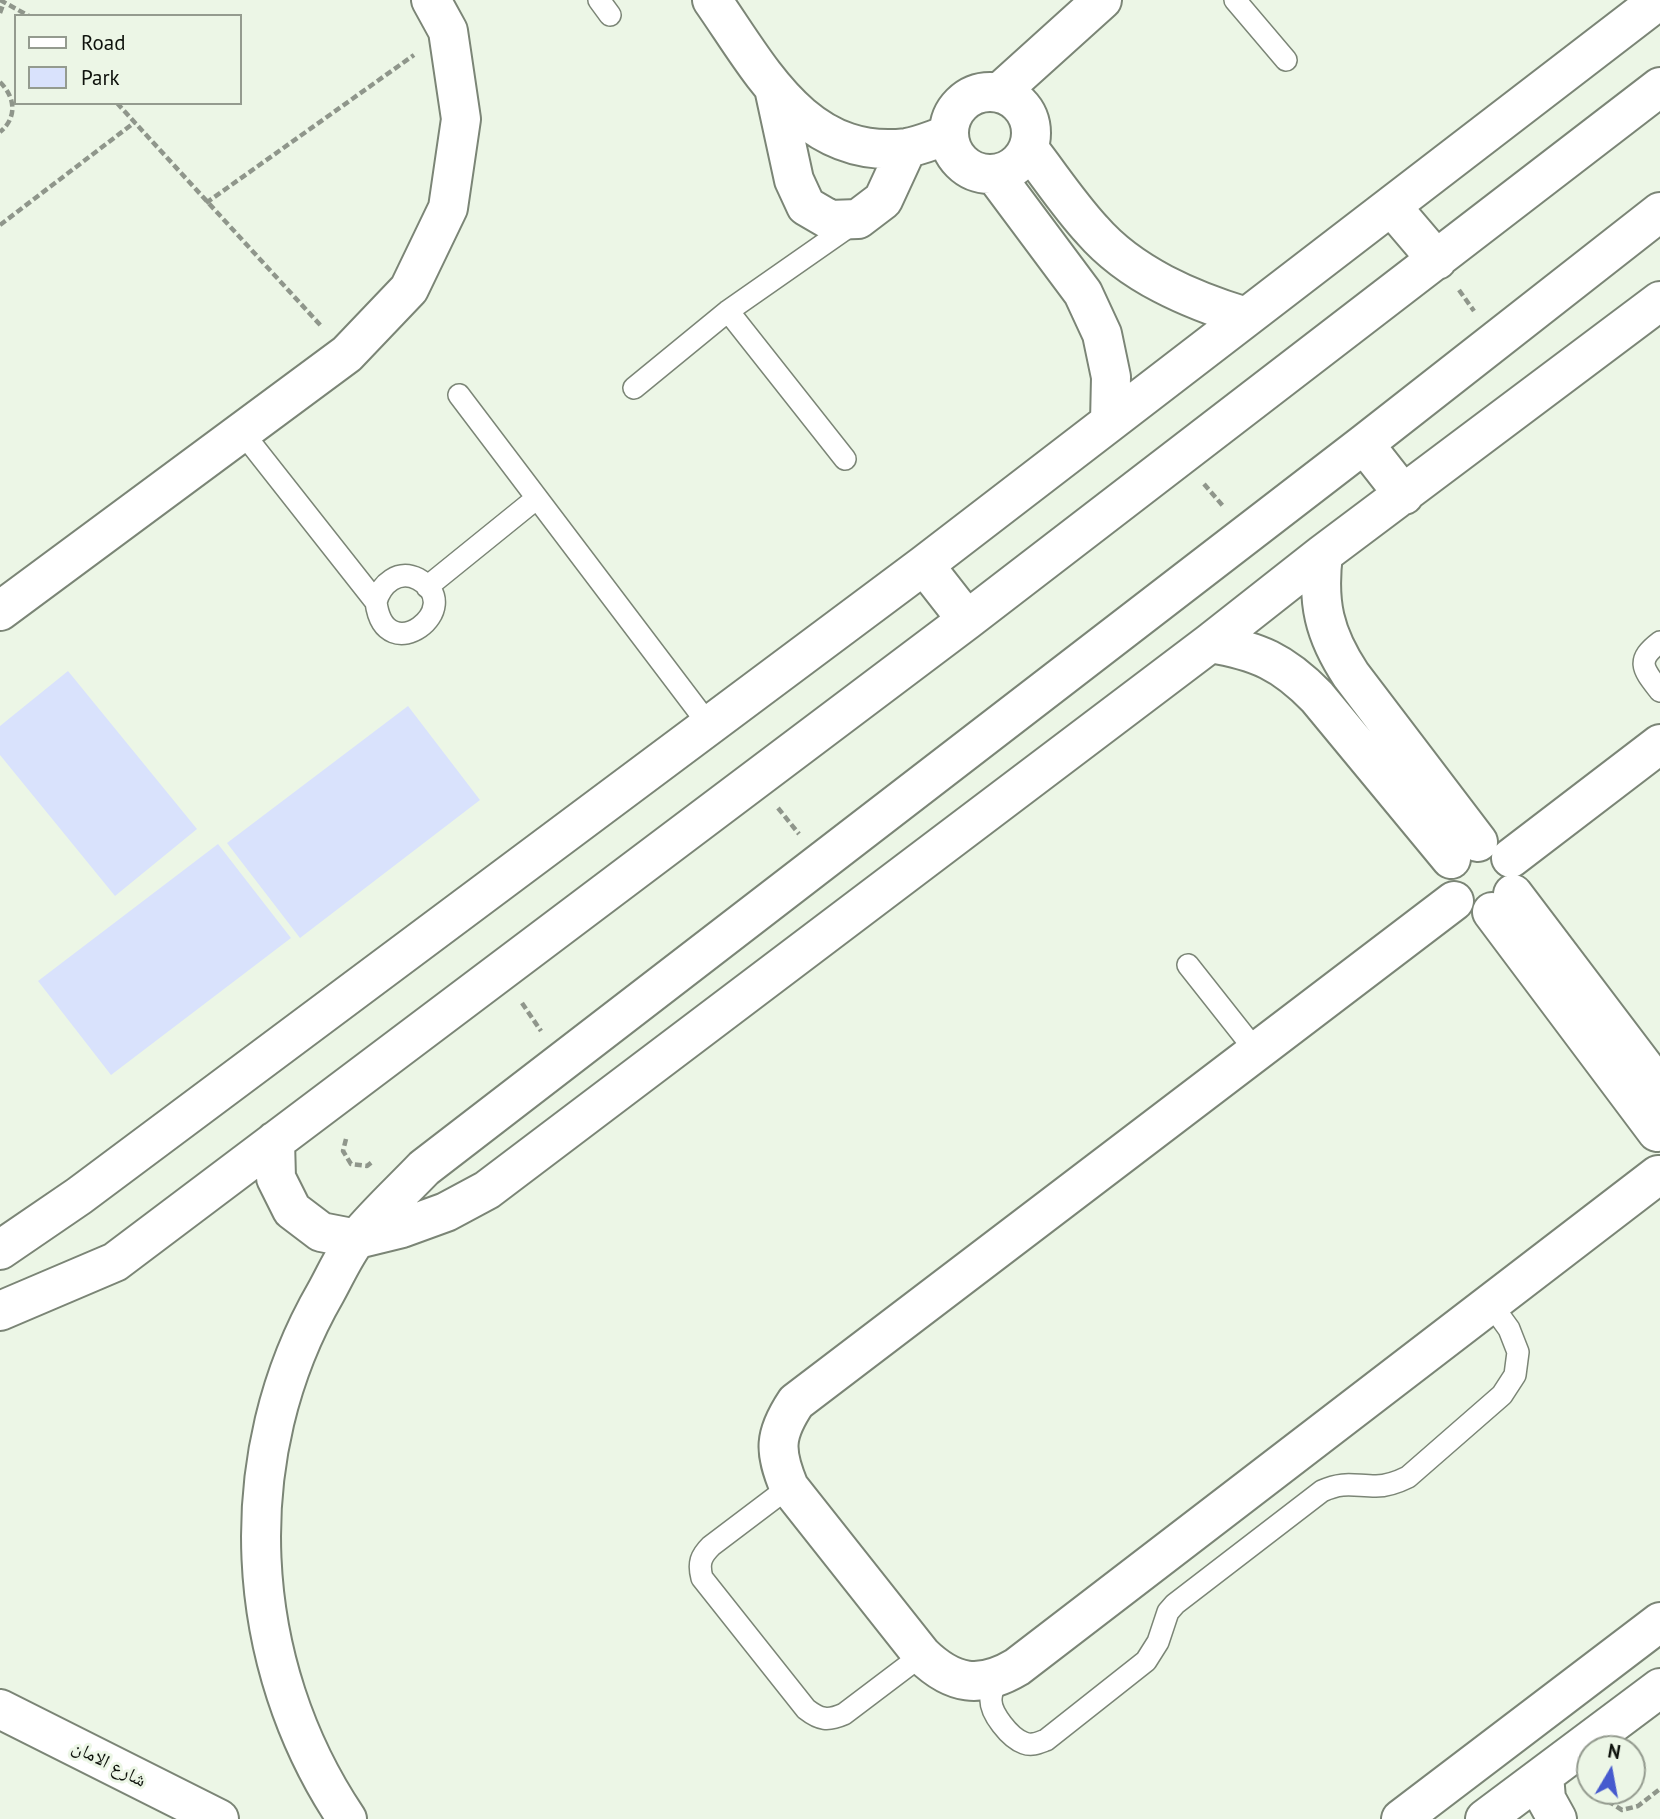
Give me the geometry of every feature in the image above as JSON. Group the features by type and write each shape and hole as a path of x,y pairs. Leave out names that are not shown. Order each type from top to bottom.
{"street":[{"path":"712,0 774,88 799,116 832,137 869,147 907,148 948,135"},
{"path":"1000,92 1102,0"},
{"path":"0,1250 79,1196 924,565 1659,0"},
{"path":"0,611 347,355 409,289 448,208 461,119 440,15"},
{"path":"774,88 794,180 806,206 830,220 858,219 883,200 907,148"},
{"path":"0,1311 115,1262 275,1141 767,794 967,620 1660,88"},
{"path":"981,92 1000,92 1024,108 1032,135 1029,149 1021,162 1009,171 995,175 978,173 962,165 952,152 948,135 952,116 964,101 981,92"},
{"path":"1029,149 1093,232 1126,261 1164,285 1194,299 1246,317"},
{"path":"995,175 1083,293 1102,334 1111,377 1110,422"},
{"path":"1391,206 1437,260"},
{"path":"348,1819 335,1800 291,1712 266,1616 260,1518 273,1419 306,1326 357,1239 424,1168 1248,534 1660,212"},
{"path":"275,1141 276,1178 292,1210 321,1232 357,1239 402,1228 446,1212 488,1190 1660,301"},
{"path":"1364,444 1404,495"},
{"path":"1323,554 1321,605 1326,630 1337,653 1489,873 1659,1131 1651,1146 1651,1161 1659,1176 1017,1667 999,1677 978,1681 956,1679 937,1670 922,1655 789,1487 780,1466 778,1443 783,1421 796,1402 1454,901 1447,888 1446,873 1489,873 1660,744"},
{"path":"924,565 967,620"},
{"path":"1210,643 1241,648 1269,659 1296,676 1489,873 1660,1088"},
{"path":"1401,1819 1660,1622"},
{"path":"1485,1819 1660,1688"},
{"name":"شارع الامان","path":"0,1709 219,1819"},
{"path":"1544,1775 1546,1799 1557,1819"}],"lane":[{"path":"1245,3 1286,60"},
{"path":"634,388 728,311 858,219"},
{"path":"728,311 845,459"},
{"path":"459,395 709,725"},
{"path":"243,432 376,602"},
{"path":"426,587 537,498"},
{"path":"407,576 418,579 426,587 432,596 433,607 430,618 423,626 413,632 402,633 391,630 383,623 377,613 376,602 386,583 407,576"},
{"path":"1660,642 1645,656 1643,665 1660,691"},
{"path":"1188,965 1256,1051"},
{"path":"999,1677 990,1699 992,1711 1022,1743 1034,1745 1046,1740 1146,1661 1158,1642 1168,1612 1175,1604 1322,1491 1348,1483 1378,1486 1408,1477 1502,1395 1515,1375 1518,1352 1509,1329 1491,1304"},
{"path":"789,1487 702,1554 699,1566 702,1578 797,1698 817,1718 831,1719 844,1714 922,1655"}],"path":[{"path":"0,13 2,2 25,14"},
{"path":"206,203 440,15"},
{"path":"0,82 9,93 13,114 9,125 0,132"},
{"path":"119,105 347,355"},
{"path":"0,225 135,122"},
{"path":"1437,260 1495,341"},
{"path":"1180,457 1248,534"},
{"path":"767,794 821,862"},
{"path":"767,794 767,816"},
{"path":"511,1010 522,1002 542,1033 532,1041"},
{"path":"353,1132 343,1144 342,1151 346,1158 351,1164 359,1166 367,1166 374,1161"},
{"path":"1646,1800 1660,1789"},
{"path":"1614,1805 1622,1810 1639,1805"}],"green space":[{"path":"68,671 197,829 115,896 0,755 0,726"},
{"path":"408,706 480,800 300,938 227,843"},
{"path":"218,844 291,938 111,1075 38,981"}]}
